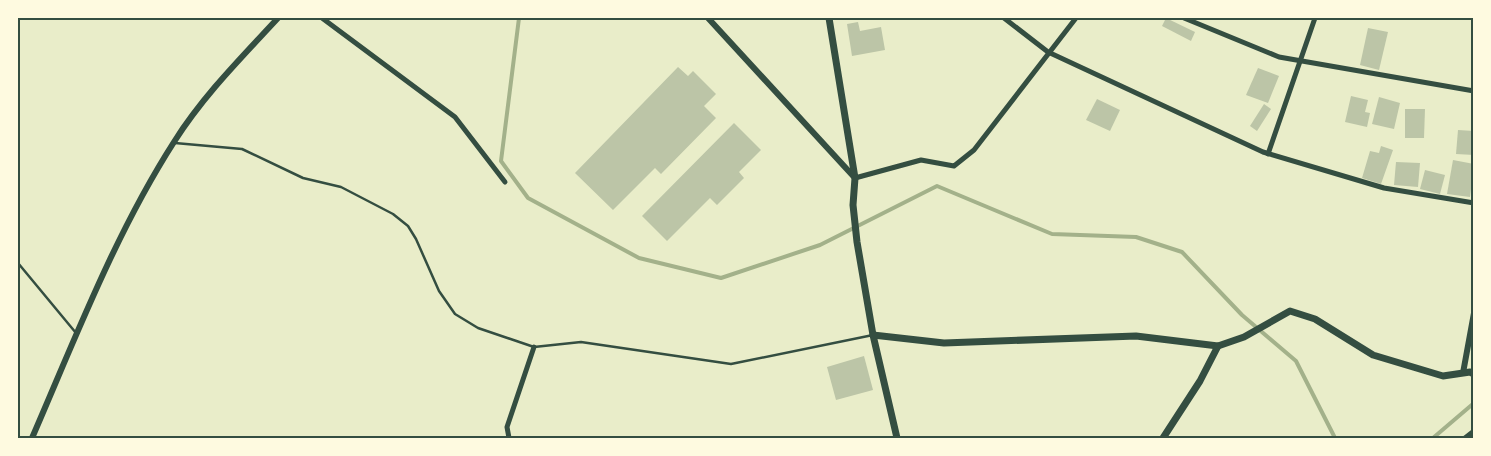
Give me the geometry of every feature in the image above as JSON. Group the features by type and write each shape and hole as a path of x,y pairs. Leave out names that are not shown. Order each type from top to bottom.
{"main road":[{"path":"829,18 855,178 853,205 857,242 873,334 897,438"},
{"path":"873,334 944,343 1136,336 1218,346 1244,337 1290,311 1315,319 1373,354 1443,376 1469,373"},
{"path":"1163,438 1200,381 1218,346"}],"street":[{"path":"32,438 116,247 174,143 204,100 278,18"},
{"path":"322,18 455,117 505,182"},
{"path":"708,18 714,21 855,178 921,160 954,166 974,150 1076,18"},
{"path":"1004,18 1048,52 1214,132 1268,154 1384,188 1474,203"},
{"path":"1184,18 1279,57 1474,91"},
{"path":"1268,154 1315,18"},
{"path":"1469,373 1474,313"},
{"path":"509,438 507,426 534,347"},
{"path":"1466,438 1474,431"}],"lane":[{"path":"174,143 242,150 303,178 341,187 393,214 408,226 416,238 439,291 455,314 478,328 534,347 582,342 731,364 873,334"},
{"path":"18,263 77,335"}],"building":[{"path":"1166,18 1195,32 1191,41 1162,26"},
{"path":"858,22 860,31 881,27 885,50 852,56 847,24"},
{"path":"1368,28 1388,32 1379,70 1360,65"},
{"path":"678,67 688,76 693,71 716,94 704,106 716,118 661,174 655,168 613,210 575,173"},
{"path":"1258,68 1279,76 1268,103 1246,95"},
{"path":"1351,96 1368,100 1365,112 1370,113 1367,127 1345,122"},
{"path":"1379,97 1400,103 1394,129 1372,124"},
{"path":"1097,99 1120,110 1110,131 1086,120"},
{"path":"1264,104 1271,109 1257,131 1250,126"},
{"path":"1405,109 1425,109 1424,138 1405,138"},
{"path":"734,123 761,150 739,172 744,178 717,205 710,198 667,241 642,216"},
{"path":"1458,130 1474,131 1474,155 1456,154"},
{"path":"1381,146 1393,150 1381,184 1362,178 1370,151 1379,153"},
{"path":"1453,160 1474,164 1470,197 1447,194"},
{"path":"1396,162 1420,163 1418,187 1394,185"},
{"path":"1425,170 1445,175 1440,194 1420,189"},
{"path":"864,356 873,390 836,400 827,367"}],"waterway":[{"path":"519,18 501,161 528,198 639,258 721,278 820,245 937,186 1052,234 1136,237 1182,252 1242,315 1296,361 1335,438"},
{"path":"1433,438 1474,403"}]}
